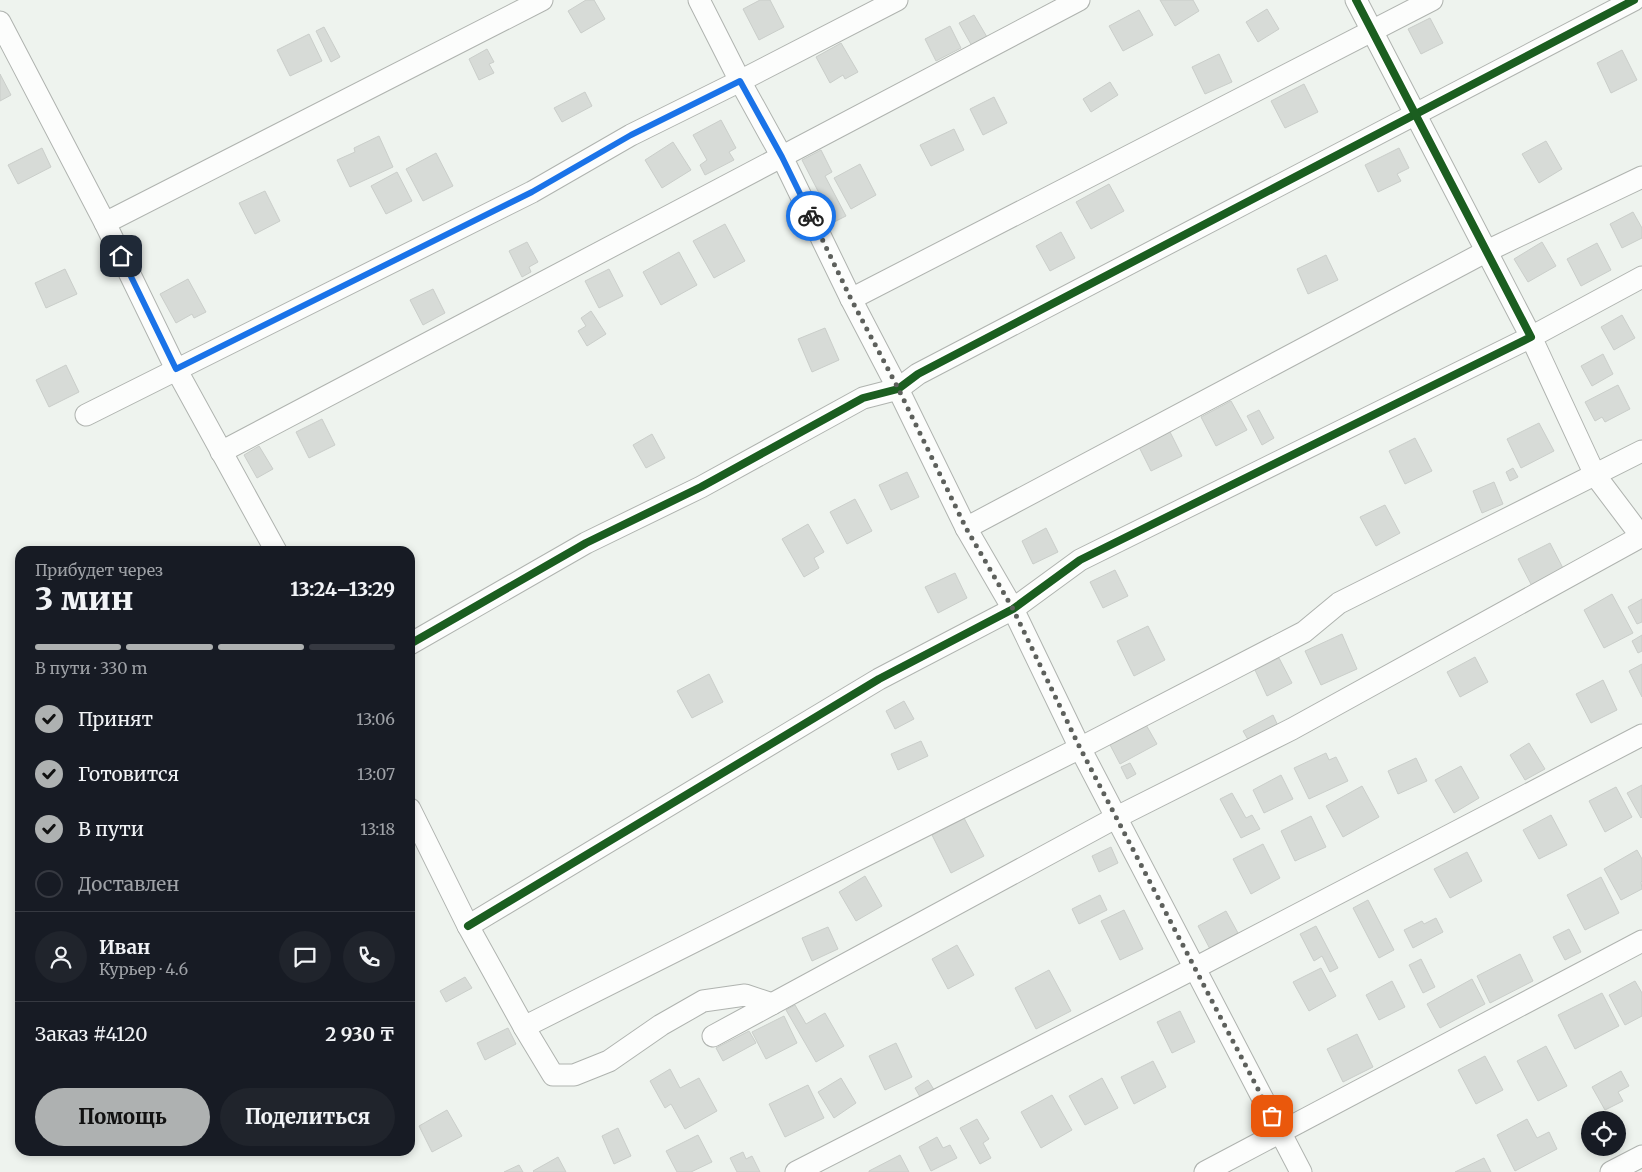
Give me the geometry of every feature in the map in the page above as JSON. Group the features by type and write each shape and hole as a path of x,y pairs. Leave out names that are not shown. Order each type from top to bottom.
{"street":[{"path":"106,223 542,0"},
{"path":"699,0 740,81 782,157 966,528 1013,609 1080,748 1301,1172"},
{"path":"86,415 532,192 631,135 897,0"},
{"path":"221,452 1079,0"},
{"path":"712,1036 1117,817 1292,729 1641,536 1595,474 1531,338 1356,0"},
{"path":"851,299 1432,0"},
{"path":"415,641 586,543 701,487 863,398 898,388 918,374 1634,0"},
{"path":"0,22 106,223 176,369 273,546"},
{"path":"966,528 1487,251 1642,177"},
{"path":"468,926 879,678 1013,609 1080,560 1531,338 1642,277"},
{"path":"524,1027 1080,748 1304,632 1339,603 1642,451"},
{"path":"796,1172 1195,968 1642,734"},
{"path":"415,819 468,926 553,1075 574,1075 609,1060 661,1025 703,1001 745,995 772,1004"},
{"path":"1205,1172 1642,941"},
{"path":"1611,1172 1642,1156"}],"building":[{"path":"586,0 594,0 605,19 581,33 568,11"},
{"path":"760,0 770,0 784,27 759,40 743,9"},
{"path":"1160,0 1193,0 1199,11 1175,26"},
{"path":"1267,9 1279,29 1258,42 1246,22"},
{"path":"1139,10 1153,35 1123,51 1109,26"},
{"path":"974,15 987,37 972,46 959,23"},
{"path":"1430,18 1443,43 1421,54 1408,29"},
{"path":"950,26 961,48 936,61 925,39"},
{"path":"324,27 340,57 331,62 316,31"},
{"path":"309,34 322,61 290,76 277,50"},
{"path":"841,43 858,72 845,79 843,75 830,83 816,57"},
{"path":"487,49 494,62 489,64 494,73 479,80 469,59"},
{"path":"1622,50 1637,80 1611,93 1597,63"},
{"path":"1219,54 1232,82 1205,94 1192,67"},
{"path":"0,74 11,95 0,101"},
{"path":"1110,82 1118,95 1091,112 1083,99"},
{"path":"1304,84 1318,112 1285,128 1271,101"},
{"path":"585,92 592,106 562,122 554,108"},
{"path":"994,97 1007,123 983,135 970,109"},
{"path":"721,120 736,148 729,152 734,160 705,175 700,165 707,160 693,135"},
{"path":"954,129 964,150 931,166 920,145"},
{"path":"379,136 393,167 350,187 337,160 355,152 354,148"},
{"path":"1546,141 1562,169 1539,183 1522,154"},
{"path":"673,142 691,170 662,188 645,160"},
{"path":"42,148 51,167 18,184 8,165"},
{"path":"1399,148 1409,168 1397,174 1401,181 1378,192 1365,165"},
{"path":"821,150 832,172 825,176 846,216 834,222 802,160"},
{"path":"436,153 453,186 423,201 406,169"},
{"path":"860,164 876,195 851,209 834,178"},
{"path":"397,172 412,201 386,214 371,186"},
{"path":"1109,184 1124,211 1091,229 1076,202"},
{"path":"265,191 280,221 255,234 239,203"},
{"path":"1633,212 1642,228 1642,238 1622,248 1610,224"},
{"path":"725,224 745,261 714,278 693,241"},
{"path":"1061,232 1075,258 1050,271 1036,246"},
{"path":"527,242 538,262 529,267 531,272 522,277 509,251"},
{"path":"1542,242 1556,266 1528,282 1514,259"},
{"path":"1597,243 1611,270 1581,286 1567,259"},
{"path":"679,252 697,285 661,305 643,272"},
{"path":"1326,255 1338,280 1308,294 1297,269"},
{"path":"65,269 77,294 46,308 35,283"},
{"path":"609,269 623,296 599,308 585,281"},
{"path":"188,279 206,312 194,318 192,314 176,323 160,294"},
{"path":"433,289 445,313 423,325 410,300"},
{"path":"591,311 606,334 587,346 578,331 586,326 581,318"},
{"path":"1622,315 1635,338 1614,350 1601,327"},
{"path":"825,328 839,360 812,372 798,339"},
{"path":"1603,354 1613,374 1592,386 1581,366"},
{"path":"66,365 79,392 49,407 36,380"},
{"path":"1618,385 1630,409 1605,422 1602,417 1595,421 1585,402"},
{"path":"1231,401 1247,430 1216,446 1201,417"},
{"path":"1259,410 1274,438 1262,445 1247,416"},
{"path":"322,419 335,445 309,458 296,432"},
{"path":"1539,423 1554,451 1521,468 1507,439"},
{"path":"1170,432 1182,456 1151,471 1139,447"},
{"path":"652,434 665,458 646,468 633,445"},
{"path":"1415,438 1432,471 1405,484 1389,451"},
{"path":"259,446 273,469 257,478 244,455"},
{"path":"1513,468 1518,477 1510,481 1506,472"},
{"path":"907,472 919,497 891,510 879,485"},
{"path":"1494,482 1503,504 1482,513 1473,491"},
{"path":"855,499 872,531 847,544 830,512"},
{"path":"1385,505 1400,533 1376,546 1360,517"},
{"path":"808,524 824,552 814,558 819,568 804,577 782,539"},
{"path":"1046,528 1058,552 1033,564 1022,541"},
{"path":"1550,543 1565,572 1533,588 1518,559"},
{"path":"1115,570 1128,596 1103,608 1090,582"},
{"path":"955,573 967,598 938,613 925,587"},
{"path":"1612,594 1633,633 1604,648 1584,610"},
{"path":"1642,599 1642,622 1637,624 1628,607"},
{"path":"1148,626 1165,660 1134,676 1117,641"},
{"path":"1342,634 1357,669 1321,685 1305,651"},
{"path":"1642,635 1642,651 1638,653 1632,641"},
{"path":"1475,657 1488,682 1460,697 1447,672"},
{"path":"1279,658 1292,683 1267,696 1255,670"},
{"path":"1642,664 1642,697 1629,671"},
{"path":"709,674 723,702 692,718 677,691"},
{"path":"1603,680 1617,710 1591,723 1576,694"},
{"path":"904,701 914,719 895,729 886,711"},
{"path":"1273,715 1279,728 1250,743 1243,731"},
{"path":"1145,723 1157,744 1120,764 1109,743"},
{"path":"921,741 928,756 898,770 891,754"},
{"path":"1529,743 1545,769 1525,780 1510,755"},
{"path":"1326,753 1329,760 1336,757 1348,781 1309,799 1294,768"},
{"path":"1416,758 1427,781 1398,794 1388,771"},
{"path":"1130,763 1136,774 1127,779 1121,767"},
{"path":"1461,766 1479,798 1454,813 1435,780"},
{"path":"1281,775 1293,799 1264,813 1253,790"},
{"path":"1642,785 1642,817 1641,818 1627,793"},
{"path":"1362,786 1379,817 1343,837 1326,806"},
{"path":"1616,787 1632,817 1605,832 1589,801"},
{"path":"1232,793 1246,818 1252,815 1260,829 1241,838 1220,799"},
{"path":"1551,815 1567,845 1539,859 1523,830"},
{"path":"1311,816 1326,847 1295,861 1281,831"},
{"path":"964,818 984,856 951,873 932,835"},
{"path":"1263,844 1280,878 1251,894 1233,859"},
{"path":"1111,847 1118,863 1099,872 1092,856"},
{"path":"1637,850 1642,859 1642,889 1621,900 1604,869"},
{"path":"1467,852 1482,881 1450,898 1434,869"},
{"path":"865,876 882,906 856,921 839,892"},
{"path":"1601,877 1619,913 1585,930 1567,895"},
{"path":"1100,895 1107,910 1079,924 1072,909"},
{"path":"1368,900 1394,950 1379,958 1353,908"},
{"path":"1124,910 1143,949 1120,960 1101,921"},
{"path":"1226,911 1238,933 1210,949 1198,926"},
{"path":"1436,918 1443,932 1413,948 1404,930 1422,921 1424,924"},
{"path":"1316,926 1338,968 1330,972 1322,956 1314,961 1300,934"},
{"path":"828,927 838,949 812,961 802,938"},
{"path":"1569,929 1581,952 1565,960 1553,937"},
{"path":"957,945 974,975 948,989 932,959"},
{"path":"1520,954 1533,981 1490,1003 1477,976"},
{"path":"1421,959 1435,987 1423,993 1409,965"},
{"path":"1321,968 1336,996 1309,1011 1293,982"},
{"path":"1049,970 1071,1011 1036,1029 1015,988"},
{"path":"465,977 472,988 446,1002 440,991"},
{"path":"1472,979 1485,1004 1440,1028 1427,1004"},
{"path":"1392,981 1405,1007 1379,1020 1366,995"},
{"path":"1635,981 1642,993 1642,1016 1625,1025 1609,995"},
{"path":"1602,993 1619,1026 1575,1049 1558,1015"},
{"path":"795,1005 806,1024 825,1013 844,1046 816,1062 786,1010"},
{"path":"1180,1011 1195,1042 1172,1053 1157,1022"},
{"path":"784,1016 797,1043 766,1059 752,1032"},
{"path":"508,1028 516,1044 485,1060 477,1043"},
{"path":"749,1031 756,1043 723,1061 716,1048"},
{"path":"1357,1034 1373,1067 1343,1082 1327,1049"},
{"path":"896,1043 912,1077 885,1090 869,1056"},
{"path":"1546,1046 1567,1086 1538,1101 1517,1061"},
{"path":"1485,1056 1503,1090 1476,1104 1458,1070"},
{"path":"1153,1061 1166,1087 1134,1104 1121,1077"},
{"path":"670,1069 680,1088 699,1078 717,1111 685,1129 671,1104 665,1108 650,1081"},
{"path":"1621,1071 1629,1086 1618,1092 1623,1101 1605,1110 1592,1087"},
{"path":"841,1078 856,1103 834,1118 818,1092"},
{"path":"1102,1078 1118,1108 1085,1125 1069,1096"},
{"path":"928,1080 936,1093 923,1102 915,1088"},
{"path":"808,1085 824,1118 785,1137 769,1104"},
{"path":"1052,1095 1072,1130 1041,1148 1021,1112"},
{"path":"447,1110 462,1136 432,1152 419,1126"},
{"path":"977,1119 989,1139 983,1143 991,1158 980,1164 960,1128"},
{"path":"1527,1119 1537,1138 1549,1132 1557,1149 1515,1171 1497,1135"},
{"path":"618,1128 631,1156 614,1164 602,1136"},
{"path":"698,1135 712,1162 691,1172 677,1172 666,1151"},
{"path":"937,1137 943,1148 950,1145 957,1158 931,1171 919,1147"},
{"path":"743,1152 746,1159 752,1156 760,1172 737,1172 730,1158"},
{"path":"900,1155 909,1172 869,1172 869,1171"},
{"path":"558,1157 566,1172 533,1171"},
{"path":"1484,1158 1491,1172 1455,1172"},
{"path":"519,1165 523,1172 504,1172"}],"cycle path":[{"path":"468,926 879,679 1013,609 1080,560 1531,337 1356,0"},
{"path":"415,641 586,543 701,487 863,398 898,389 918,374 1634,0"}],"way so far":[{"path":"811,216 966,528 1013,609 1080,748 1272,1116"}],"route":[{"path":"121,256 176,369 532,192 631,135 740,81 782,157 811,216"}]}
